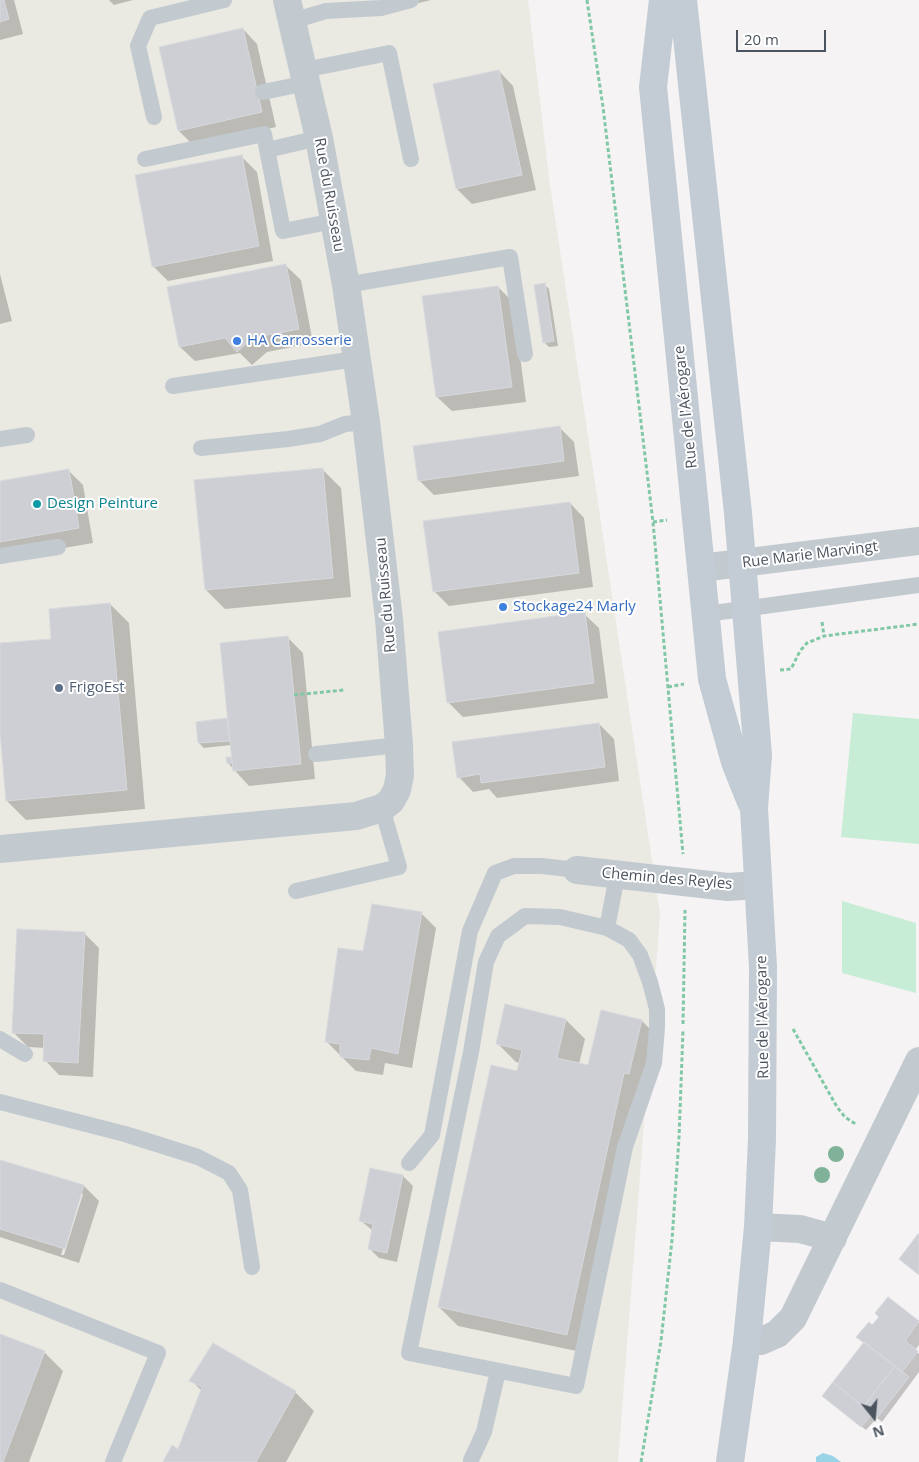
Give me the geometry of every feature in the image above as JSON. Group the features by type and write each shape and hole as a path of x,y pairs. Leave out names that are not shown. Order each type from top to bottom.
{"main road":[{"name":"Rue de l'Aérogare","path":"663,0 653,87 706,614 716,698 735,762 754,808"},
{"name":"Rue de l'Aérogare","path":"682,0 742,563 758,754 754,808 764,1022 762,1139 758,1227 747,1341 730,1462"}],"street":[{"name":"Rue du Ruisseau","path":"290,10 319,138 346,285 384,564 400,775 397,790 391,801 382,808"},
{"name":"Rue Marie Marvingt","path":"701,568 919,542"},
{"path":"0,849 356,816 382,808"},
{"name":"Chemin des Reyles","path":"577,870 616,876 728,887 758,885"},
{"path":"747,1341 761,1341 777,1334 793,1318 919,1061"},
{"path":"758,1227 800,1229 833,1238"}],"lane":[{"path":"154,117 138,46 150,18 224,0"},
{"path":"290,10 326,11 381,8 411,0"},
{"path":"263,92 305,76 389,53 411,159"},
{"path":"145,158 264,134 283,231 334,221"},
{"path":"267,150 319,138"},
{"path":"346,285 510,257 525,354"},
{"path":"173,386 356,359"},
{"path":"200,448 304,437 320,434 345,424 366,422"},
{"path":"0,439 28,435"},
{"path":"0,556 58,547"},
{"path":"706,614 919,585"},
{"path":"316,754 399,745"},
{"path":"296,891 399,867 382,808"},
{"path":"409,1163 432,1135 470,931 486,889 496,873 514,866 542,866 577,870"},
{"path":"607,928 616,876"},
{"path":"525,916 560,917 607,928 629,940 640,955 652,991 656,1009 657,1028 654,1063 625,1147 576,1386 409,1353 471,1052 486,962 498,936 525,916"},
{"path":"0,1039 25,1054"},
{"path":"0,1102 125,1134 198,1157 229,1173 240,1190 252,1267"},
{"path":"0,1290 158,1353 113,1462"},
{"path":"471,1460 484,1432 498,1371"}],"path":[{"path":"587,0 604,117 653,522 682,828 685,953 679,1138 672,1240 661,1341 641,1462"},
{"path":"752,675 791,669 800,651 807,643 824,636 919,624"},
{"path":"294,695 344,690"},
{"path":"764,1022 786,1023 792,1029 845,1116 882,1138"}],"shaded area":[{"path":"0,0 528,0 549,178 660,914 618,1462 0,1462"}],"green space":[{"path":"853,713 919,719 919,844 841,837"},
{"path":"842,901 916,923 916,993 842,973"}],"water":[{"path":"823,1453 833,1456 841,1462 816,1462 816,1457"}],"building":[{"path":"0,0 4,0 9,19 0,22"},
{"path":"243,28 262,112 178,131 159,47"},
{"path":"499,70 522,175 456,189 433,84"},
{"path":"242,155 259,246 152,267 135,175"},
{"path":"286,264 299,329 252,338 237,352 225,338 179,347 167,287"},
{"path":"545,283 554,341 543,343 534,285"},
{"path":"498,286 512,387 436,397 422,296"},
{"path":"560,426 564,461 418,481 413,446"},
{"path":"323,468 333,578 205,590 194,480"},
{"name":"Design Peinture","path":"69,469 79,528 0,542 0,481"},
{"path":"570,502 579,573 433,592 423,521"},
{"name":"FrigoEst","path":"110,603 127,790 6,801 0,732 0,643 51,639 49,609"},
{"path":"585,612 594,683 447,703 438,632"},
{"path":"288,636 301,764 233,771 220,643"},
{"path":"227,718 230,741 198,743 196,722"},
{"path":"599,723 605,767 481,783 480,774 457,778 452,742"},
{"path":"226,757 231,757 232,763 227,763"},
{"path":"372,904 422,912 398,1054 371,1048 369,1060 340,1057 340,1044 325,1042 338,948 363,951"},
{"path":"17,929 85,932 78,1063 43,1061 44,1034 12,1033"},
{"path":"505,1004 566,1019 557,1058 588,1065 601,1010 642,1020 629,1074 624,1073 567,1335 438,1307 491,1065 517,1071 522,1050 496,1044"},
{"path":"0,1160 84,1185 65,1249 0,1229"},
{"path":"370,1168 403,1175 387,1253 368,1249 373,1224 359,1221"},
{"path":"919,1234 919,1275 899,1259"},
{"path":"888,1297 919,1321 905,1341 918,1351 902,1372 856,1337 869,1322 872,1325 879,1317 875,1313"},
{"path":"0,1334 45,1351 3,1462 0,1462"},
{"path":"864,1342 895,1366 863,1407 833,1382"},
{"path":"213,1343 296,1391 256,1462 163,1462 172,1445 178,1449 202,1387 189,1381"},
{"path":"895,1366 909,1377 877,1418 863,1407"},
{"path":"833,1382 872,1414 861,1427 822,1396"}],"place":[{"name":"HA Carrosserie","path":"237,341"},
{"name":"Design Peinture","path":"37,504"},
{"name":"Stockage24 Marly","path":"503,607"},
{"name":"FrigoEst","path":"59,688"}]}
